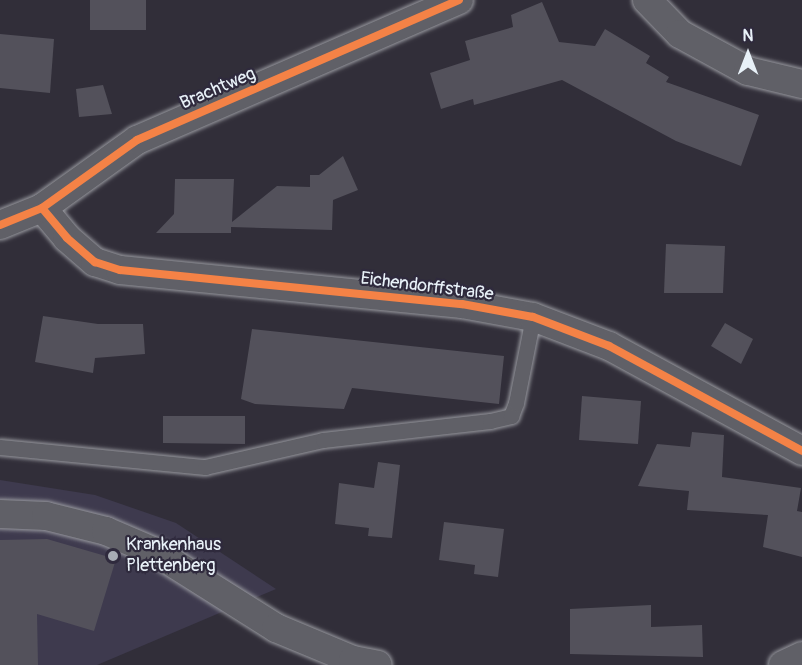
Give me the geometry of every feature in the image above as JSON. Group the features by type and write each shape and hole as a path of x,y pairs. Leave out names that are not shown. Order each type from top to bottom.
{"street":[{"name":"Brachtweg","path":"0,225 42,207 137,140 459,0"},
{"path":"647,0 680,34 748,71 802,84"},
{"name":"Eichendorffstraße","path":"42,207 67,238 95,262 120,270 462,304 533,317 609,346 802,451"},
{"path":"0,514 46,516 106,531 157,553 276,628 353,660 378,665"},
{"path":"783,665 802,656"}],"lane":[{"path":"0,447 205,467 323,440 490,421 511,416 516,403 533,317"}],"shaded area":[{"name":"Krankenhaus Plettenberg","path":"0,480 95,495 176,523 276,589 97,665 0,665"}],"building":[{"path":"90,0 146,0 146,30 90,30"},
{"path":"542,2 559,42 595,46 605,29 650,56 646,63 669,77 666,82 759,115 741,166 676,141 562,80 474,105 473,99 441,109 430,73 470,60 465,41 513,27 511,15"},
{"path":"0,34 54,39 50,93 0,88"},
{"path":"103,85 112,114 79,117 76,89"},
{"path":"343,156 358,190 333,200 332,230 231,227 231,233 156,233 174,214 175,179 234,179 232,222 277,186 310,187 310,175 319,175"},
{"path":"666,244 725,246 723,293 664,293"},
{"path":"43,316 98,324 143,324 145,354 95,358 93,373 35,362"},
{"path":"725,323 753,339 741,364 711,346"},
{"path":"252,329 504,356 499,404 352,388 344,409 255,404 241,399"},
{"path":"582,396 641,401 638,444 579,440"},
{"path":"163,416 245,416 245,444 163,443"},
{"path":"692,432 724,435 722,477 801,488 797,511 802,512 802,557 763,547 768,515 687,510 689,491 638,486 657,444 690,447"},
{"path":"378,462 400,465 392,538 368,536 369,528 335,524 339,483 374,488"},
{"path":"444,522 504,529 498,577 474,574 475,565 439,560"},
{"path":"47,539 116,559 94,631 37,614 38,665 0,665 0,540"},
{"path":"651,605 651,627 702,625 703,657 570,654 570,609"}],"cycle path":[{"path":"0,225 42,208 137,140 459,0"},
{"path":"42,208 67,238 95,262 120,270 462,304 533,317 609,346 802,451"}],"place":[{"name":"Krankenhaus Plettenberg","path":"113,556"}]}
